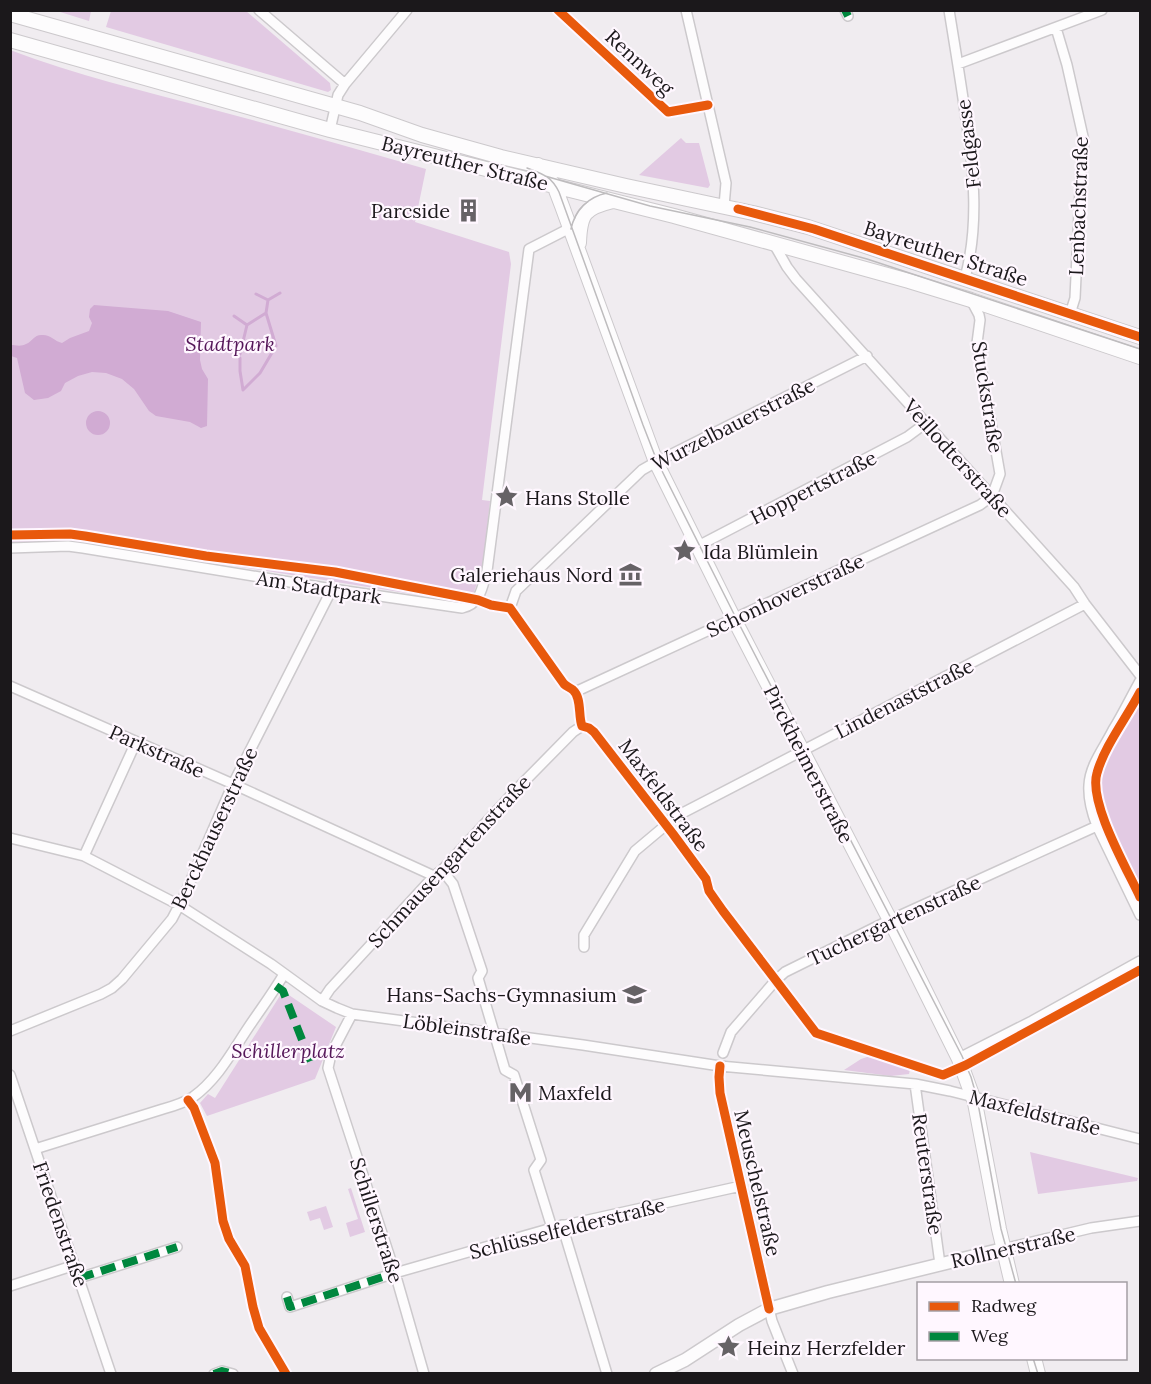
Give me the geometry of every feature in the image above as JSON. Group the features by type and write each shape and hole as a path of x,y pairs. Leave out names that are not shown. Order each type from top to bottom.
{"main road":[{"name":"Bayreuther Straße","path":"16,14 367,115 428,137 501,158 764,215 814,229 1140,337"},
{"path":"12,40 16,14"},
{"name":"Bayreuther Straße","path":"12,40 330,130 554,185 918,284 1140,357"},
{"name":"Pirckheimerstraße","path":"538,165 554,185 656,462 959,1058 973,1097 1011,1282"},
{"path":"554,185 559,177 569,172"},
{"name":"Pirckheimerstraße","path":"579,251 580,224 584,216 595,206 615,201"}],"street":[{"path":"259,10 345,84"},
{"path":"330,130 341,90 407,10"},
{"name":"Rennweg","path":"558,10 668,112 708,105"},
{"path":"686,10 726,183 724,206"},
{"name":"Feldgasse","path":"949,10 975,199 974,226 965,279"},
{"path":"958,64 1102,10"},
{"name":"Lenbachstraße","path":"1056,28 1084,141 1075,298 1071,314"},
{"path":"570,228 529,249 487,571 478,600 510,608 564,684 575,692 582,726"},
{"name":"Veillodterstraße","path":"774,244 794,276 1074,587 1140,675"},
{"name":"Stuckstraße","path":"971,300 980,320 977,344 1000,474 992,496"},
{"name":"Wurzelbauerstraße","path":"510,608 516,591 637,474 656,462 867,356"},
{"name":"Hoppertstraße","path":"698,546 907,437 926,423"},
{"name":"Schonhoverstraße","path":"575,692 980,506 992,496"},
{"name":"Am Stadtpark","path":"10,548 68,546 462,608 469,607 478,600"},
{"name":"Berckhauserstraße","path":"10,1031 112,988 172,919 233,784 332,589"},
{"name":"Lindenaststraße","path":"584,947 584,935 628,861 635,851 671,819 1085,604"},
{"path":"1140,681 1098,756 1089,784 1089,797 1097,826 1140,915"},
{"name":"Parkstraße","path":"10,686 434,876"},
{"name":"Maxfeldstraße","path":"582,726 594,732 666,825 705,879 714,898 816,1033"},
{"name":"Schmausengartenstraße","path":"322,1001 330,988 434,876 546,759 582,726"},
{"path":"84,856 136,742"},
{"name":"Tuchergartenstraße","path":"723,1053 731,1032 785,972 890,920 1097,826"},
{"name":"Löbleinstraße","path":"10,838 84,856 179,905 271,964 322,1001 352,1014 494,1032 720,1066 823,1075"},
{"path":"442,870 453,884 482,971 478,978 505,1070 514,1075 541,1160 534,1170 552,1228"},
{"path":"959,1058 1140,962"},
{"path":"35,1149 188,1100 219,1072 284,974"},
{"name":"Schillerstraße","path":"352,1014 331,1054 328,1068 395,1273 424,1374"},
{"name":"Meuschelstraße","path":"720,1066 720,1093 769,1309 793,1374"},
{"name":"Friedenstraße","path":"10,1075 111,1374"},
{"name":"Maxfeldstraße","path":"823,1075 915,1084 1140,1139"},
{"name":"Reuterstraße","path":"915,1084 940,1264"},
{"name":"Schlüsselfelderstraße","path":"286,1297 290,1307 395,1273 552,1228 741,1186"},
{"name":"Rollnerstraße","path":"656,1374 685,1360 769,1309 828,1292 1072,1232 1140,1221"},
{"path":"562,1226 607,1374"},
{"path":"79,1278 177,1247"},
{"path":"10,1286 75,1265"},
{"path":"214,1374 222,1371 233,1374"}],"green space":[{"path":"57,11 91,11 89,21"},
{"path":"111,11 246,11 330,83 331,90 328,92 106,27"},
{"name":"Stadtpark","path":"10,50 110,82 426,169 415,222 509,252 511,264 482,500 490,501 483,565 473,595 463,602 88,543 11,546"},
{"path":"681,138 686,143 699,143 710,185 708,188 639,175"},
{"path":"1140,703 1140,889 1123,855 1101,796 1099,775 1109,753"},
{"name":"Schillerplatz","path":"283,991 336,1027 315,1079 207,1116 200,1103 208,1094 215,1098"},
{"path":"873,1055 910,1069 909,1074 891,1076 844,1070 861,1059"},
{"path":"1030,1152 1138,1178 1137,1181 1038,1194"},
{"path":"351,1188 365,1232 350,1237 346,1223 358,1219 348,1189"},
{"path":"326,1206 333,1227 324,1230 320,1218 310,1221 307,1212"}],"shaded area":[{"path":"94,305 168,311 201,322 200,360 208,379 207,426 201,428 190,422 156,416 149,411 134,389 122,379 106,373 92,372 78,376 65,383 61,391 48,398 34,400 25,393 17,358 11,356 11,345 24,345 40,335 62,343 89,331 92,323 89,317 90,309"},
{"path":"98,411 106,415 110,423 106,431 98,435 90,431 86,423 90,415"}],"waterway":[{"path":"268,300 280,293"},
{"path":"256,294 268,300"},
{"path":"240,358 243,390 260,373 276,346 266,313 268,300"},
{"path":"240,354 247,325 266,313"},
{"path":"234,316 247,325"}],"tram line":[{"path":"527,168 546,176 559,192 657,461 962,1056 977,1098 1001,1229 1015,1282"},
{"path":"545,176 650,206 750,227 867,259 1140,349"},
{"path":"571,229 583,205 607,193"},
{"path":"1034,1360 1038,1374"}],"marked path":[{"path":"845,10 848,16"},
{"path":"276,986 283,991 313,1068"},
{"path":"79,1278 177,1247"},
{"path":"287,1297 290,1307 395,1273"},
{"path":"214,1374 222,1371 233,1374"}],"cycle path":[{"path":"558,10 668,112 708,105"},
{"path":"738,209 814,229 1140,337"},
{"path":"10,535 70,534 206,556 335,572 510,608 564,684 576,693 582,726 594,732 673,834 706,879 709,891 723,911 816,1033 943,1075 966,1065 1140,970"},
{"path":"1140,692 1100,763 1096,786 1103,818 1140,897"},
{"path":"720,1066 720,1093 769,1309"},
{"path":"188,1100 194,1108 215,1163 223,1221 229,1239 245,1266 259,1328 286,1374"}],"place":[{"name":"Parcside","path":"468,210"},
{"name":"Hans Stolle","path":"507,497"},
{"name":"Ida Blümlein","path":"685,551"},
{"name":"Galeriehaus Nord","path":"631,574"},
{"name":"Hans-Sachs-Gymnasium","path":"635,994"},
{"name":"Maxfeld","path":"520,1092"},
{"name":"Heinz Herzfelder","path":"729,1347"}]}
